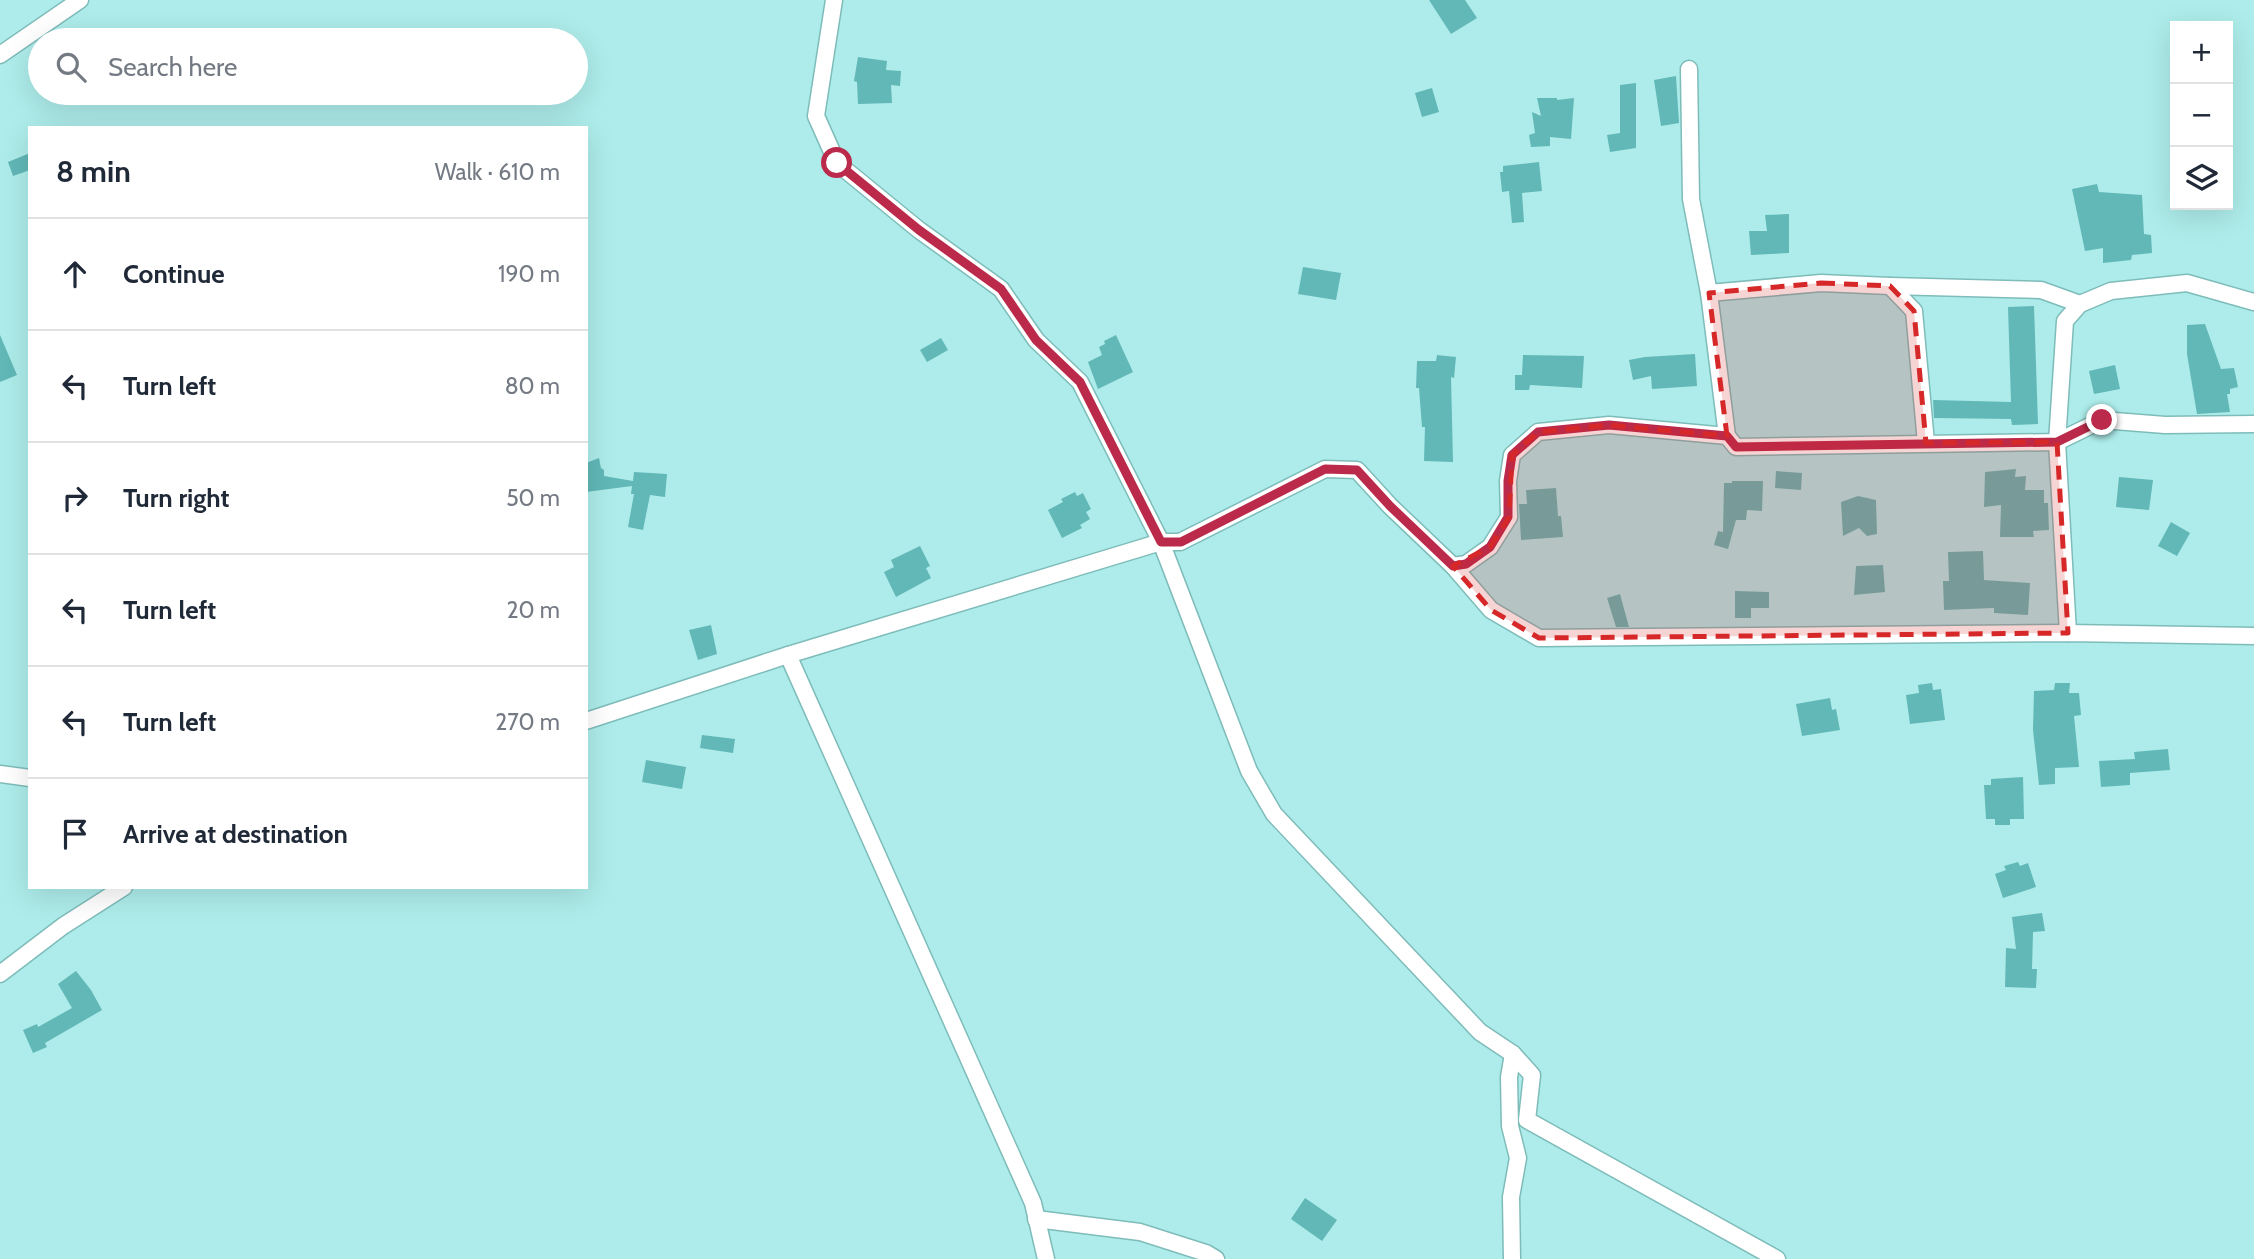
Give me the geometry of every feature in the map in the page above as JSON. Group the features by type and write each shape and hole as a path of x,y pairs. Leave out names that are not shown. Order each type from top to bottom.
{"street":[{"path":"39,28 80,0"},
{"path":"834,0 816,116 837,163 919,230 1001,289 1036,340 1080,382 1161,542 1249,771 1274,814 1480,1032 1513,1054 1532,1075 1527,1120 1777,1259"},
{"path":"0,55 28,36"},
{"path":"1689,69 1690,199 1709,293 1727,436 1736,447 2057,442 2102,420 2165,425 2254,424"},
{"path":"1709,293 1821,283 2041,290 2080,304"},
{"path":"2068,633 2057,442 2066,321 2080,304 2112,291 2187,283 2254,302"},
{"path":"1890,286 1914,311 1926,443"},
{"path":"1453,566 1466,564 1490,547 1508,517 1508,481 1512,455 1538,432 1609,425 1727,436"},
{"path":"588,720 788,655 1161,542 1181,542 1325,469 1357,470 1390,506 1453,566 1491,610 1539,638 2068,633 2254,636"},
{"path":"788,655 1027,1190 1046,1259"},
{"path":"0,774 28,778"},
{"path":"0,974 63,926 121,889"},
{"path":"1512,1259 1511,1197 1518,1158 1510,1126 1509,1077 1513,1054"},
{"path":"1036,1219 1140,1232 1206,1253 1216,1259"}],"highlighted area":[{"path":"1821,283 1890,286 1914,311 1926,443 2057,442 2068,633 1539,638 1491,610 1453,566 1490,547 1509,517 1512,455 1538,432 1609,425 1727,436 1709,293"}],"building":[{"path":"1429,0 1465,0 1477,18 1451,34"},
{"path":"858,57 887,61 886,70 901,71 900,86 891,85 892,103 858,104 857,82 854,81"},
{"path":"1676,76 1679,123 1661,126 1654,80"},
{"path":"1636,83 1636,148 1610,152 1607,135 1620,133 1620,85"},
{"path":"1432,88 1439,112 1422,117 1415,93"},
{"path":"1537,98 1574,98 1571,139 1550,137 1550,146 1531,147 1529,135 1535,133 1532,112 1541,116"},
{"path":"28,154 28,171 13,176 8,162"},
{"path":"1539,162 1542,191 1522,193 1524,222 1512,223 1509,191 1502,192 1500,172 1503,172 1503,166"},
{"path":"2097,184 2099,192 2142,195 2144,234 2151,235 2152,253 2132,255 2131,260 2103,263 2103,248 2085,251 2072,189"},
{"path":"1789,214 1789,253 1751,255 1749,231 1767,231 1765,215"},
{"path":"1303,267 1341,273 1336,300 1298,294"},
{"path":"2034,306 2038,424 2012,425 2011,419 1934,418 1933,400 2011,402 2008,307"},
{"path":"2205,324 2221,369 2234,368 2238,387 2230,389 2230,394 2227,394 2230,412 2197,414 2187,354 2187,325"},
{"path":"0,335 17,375 0,382"},
{"path":"1116,335 1133,372 1098,389 1088,362 1102,355 1099,347"},
{"path":"941,338 948,350 927,362 920,350"},
{"path":"1695,354 1697,386 1652,389 1651,376 1633,380 1629,360"},
{"path":"1437,355 1456,357 1454,378 1451,377 1453,462 1424,461 1425,427 1422,427 1419,388 1416,388 1417,361 1436,361"},
{"path":"1523,355 1584,356 1582,388 1530,385 1529,390 1515,390 1515,375 1522,375"},
{"path":"2115,365 2120,389 2094,394 2089,371"},
{"path":"599,458 604,476 633,481 634,472 667,474 665,497 650,495 643,530 628,527 634,494 631,494 632,486 588,492 588,462"},
{"path":"2016,469 2015,477 2026,476 2025,490 2044,490 2044,503 2048,503 2049,530 2033,531 2034,537 2000,537 2001,505 1984,507 1985,472"},
{"path":"1776,471 1802,473 1801,490 1775,488"},
{"path":"2119,477 2153,480 2149,510 2116,507"},
{"path":"1763,481 1762,511 1747,510 1746,520 1736,520 1728,549 1714,545 1718,531 1723,532 1724,483"},
{"path":"1556,488 1563,537 1521,540 1519,504 1527,504 1526,490"},
{"path":"1075,492 1077,496 1083,493 1091,509 1086,512 1090,519 1080,525 1082,528 1062,538 1048,510"},
{"path":"1858,496 1876,500 1877,534 1867,536 1859,528 1843,536 1841,502"},
{"path":"2171,522 2190,533 2177,556 2158,546"},
{"path":"920,546 930,566 926,568 931,578 896,597 884,572 894,567 891,560"},
{"path":"1983,551 1984,580 2030,583 2028,615 1994,613 1994,608 1944,610 1943,581 1949,581 1948,552"},
{"path":"1883,565 1885,592 1854,595 1856,566"},
{"path":"1735,591 1769,592 1769,608 1751,608 1751,618 1735,618"},
{"path":"1620,594 1629,627 1616,627 1607,598"},
{"path":"711,625 717,654 698,660 689,630"},
{"path":"1932,683 1933,690 1941,689 1945,720 1910,724 1906,695 1919,693 1918,685"},
{"path":"2055,683 2070,683 2069,693 2079,693 2081,715 2074,716 2079,767 2055,768 2055,784 2039,785 2033,730 2034,691 2054,690"},
{"path":"1830,698 1832,710 1836,709 1840,730 1802,736 1796,704"},
{"path":"702,735 735,739 733,753 700,748"},
{"path":"2168,749 2170,770 2130,773 2130,785 2101,787 2099,761 2135,759 2134,752"},
{"path":"646,760 686,767 682,789 642,782"},
{"path":"2023,777 2024,819 2010,819 2010,825 1995,825 1995,819 1986,819 1984,785 1991,785 1991,779"},
{"path":"2018,862 2020,866 2028,863 2036,887 2003,898 1995,874 2006,870 2004,866"},
{"path":"2042,913 2045,931 2033,932 2032,969 2037,969 2036,988 2005,987 2006,948 2016,949 2012,917"},
{"path":"76,971 102,1010 45,1043 47,1047 33,1053 23,1030 37,1024 38,1027 72,1008 58,984"},
{"path":"1305,1198 1337,1220 1322,1241 1291,1219"}],"route":[{"path":"837,163 919,230 1001,289 1036,340 1080,382 1161,542 1181,542 1325,469 1357,470 1390,506 1453,566 1466,564 1490,547 1508,517 1508,481 1512,455 1538,432 1609,425 1727,436 1736,447 2057,442 2102,420"}]}
